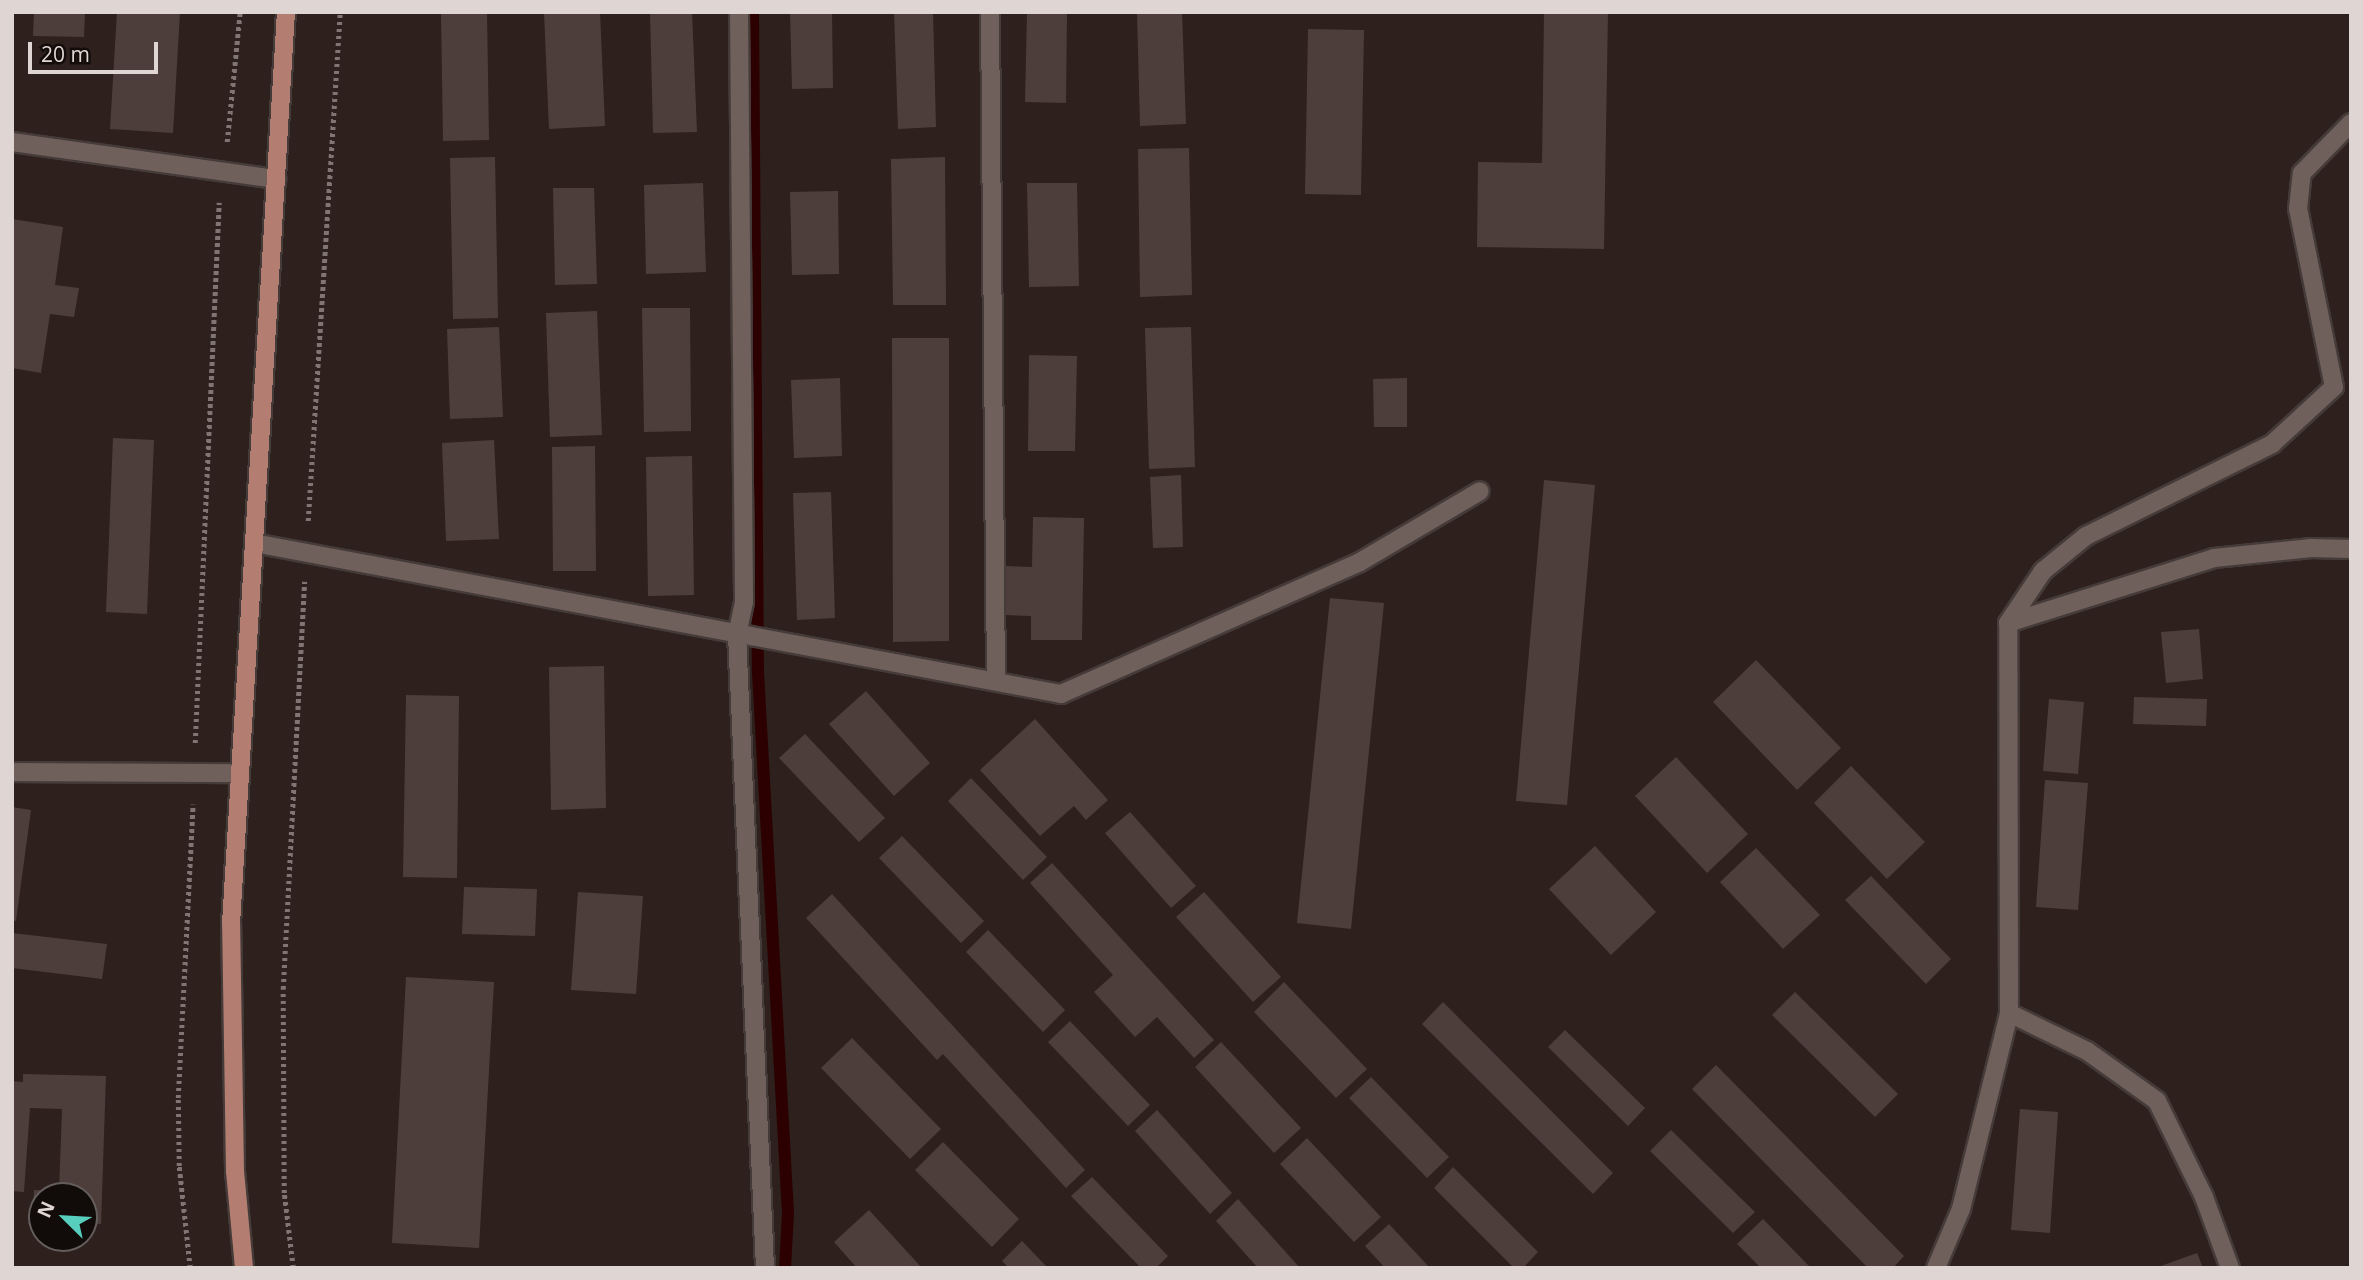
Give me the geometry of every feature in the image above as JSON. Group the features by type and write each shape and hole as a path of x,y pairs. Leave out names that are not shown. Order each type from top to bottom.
{"main road":[{"path":"244,1268 235,1171 231,924 286,12"}],"street":[{"path":"739,12 744,602 737,634 765,1268"},
{"path":"990,12 996,681"},
{"path":"1936,1268 1961,1209 2009,1013 2008,623 2043,572 2086,536 2272,443 2334,387 2298,209 2302,173 2351,123"},
{"path":"12,142 276,179"},
{"path":"254,543 1062,694 1360,562 1480,491"},
{"path":"2008,623 2214,558 2311,548 2351,549"},
{"path":"12,772 240,773"},
{"path":"2009,1013 2087,1051 2157,1101 2204,1198 2230,1268"}],"path":[{"path":"190,1268 179,1166 178,1098 223,172 240,12"},
{"path":"293,1268 284,1193 284,989 306,553 340,12"}],"building":[{"path":"34,12 85,12 84,37 33,36"},
{"path":"117,12 180,12 173,133 110,129"},
{"path":"441,12 487,12 489,140 443,141"},
{"path":"544,12 600,12 605,126 549,129"},
{"path":"650,12 692,12 697,132 653,133"},
{"path":"790,12 832,12 833,88 792,89"},
{"path":"894,12 933,12 936,127 898,129"},
{"path":"1027,12 1067,12 1066,103 1025,102"},
{"path":"1137,12 1182,12 1186,124 1140,126"},
{"path":"1544,12 1608,12 1604,249 1477,247 1478,162 1542,163"},
{"path":"1308,29 1364,30 1361,195 1305,194"},
{"path":"1189,148 1192,295 1140,297 1138,149"},
{"path":"495,157 498,318 453,319 450,158"},
{"path":"945,157 946,305 893,305 891,159"},
{"path":"703,183 706,272 646,274 644,185"},
{"path":"1027,183 1077,183 1079,286 1029,287"},
{"path":"553,188 594,188 597,284 555,285"},
{"path":"838,191 839,274 792,275 790,192"},
{"path":"12,219 63,227 55,285 79,288 74,317 50,314 41,373 12,368"},
{"path":"642,308 690,308 691,431 644,432"},
{"path":"597,311 602,435 550,437 546,313"},
{"path":"499,327 503,417 450,419 447,329"},
{"path":"1191,327 1195,467 1149,469 1145,328"},
{"path":"892,338 949,338 949,641 893,642"},
{"path":"1029,355 1077,356 1075,451 1028,451"},
{"path":"840,378 842,456 794,458 791,380"},
{"path":"1407,378 1407,427 1374,427 1373,379"},
{"path":"113,438 154,440 147,614 106,612"},
{"path":"494,440 499,539 446,541 442,443"},
{"path":"595,446 596,571 553,571 552,447"},
{"path":"692,456 694,595 648,596 646,457"},
{"path":"1181,475 1183,547 1153,548 1150,477"},
{"path":"1544,480 1595,485 1567,805 1516,801"},
{"path":"831,492 835,618 797,620 793,493"},
{"path":"1033,517 1084,518 1082,640 1031,640 1031,616 1005,615 1005,566 1032,567"},
{"path":"1330,598 1384,603 1351,929 1297,923"},
{"path":"2199,629 2203,679 2166,683 2161,632"},
{"path":"1756,660 1841,748 1797,790 1713,702"},
{"path":"604,666 606,808 551,810 549,667"},
{"path":"866,691 930,763 894,796 829,724"},
{"path":"406,695 459,696 457,878 403,877"},
{"path":"2134,697 2207,699 2206,726 2133,724"},
{"path":"2049,699 2084,702 2078,774 2043,771"},
{"path":"1035,719 1108,800 1086,820 1074,806 1040,836 980,770"},
{"path":"805,734 885,818 859,842 779,758"},
{"path":"1676,757 1748,834 1707,873 1635,796"},
{"path":"1851,766 1925,842 1887,879 1814,803"},
{"path":"971,778 1047,857 1023,880 948,801"},
{"path":"2045,780 2088,783 2078,910 2036,907"},
{"path":"12,807 31,810 16,921 12,920"},
{"path":"1130,812 1196,886 1171,908 1105,833"},
{"path":"902,836 984,921 961,943 879,858"},
{"path":"1595,846 1656,912 1611,955 1549,889"},
{"path":"1756,848 1820,915 1783,949 1720,882"},
{"path":"1052,863 1214,1040 1194,1058 1157,1017 1135,1037 1094,992 1113,975 1030,883"},
{"path":"1871,876 1951,959 1926,984 1845,900"},
{"path":"464,887 537,889 535,936 462,934"},
{"path":"578,892 643,896 636,994 571,990"},
{"path":"1204,892 1281,977 1253,1002 1176,917"},
{"path":"832,894 1085,1170 1066,1188 943,1054 937,1060 806,918"},
{"path":"988,930 1065,1010 1043,1032 966,952"},
{"path":"12,933 107,944 102,979 12,968"},
{"path":"406,977 494,982 479,1248 392,1243"},
{"path":"1284,982 1367,1069 1336,1098 1254,1012"},
{"path":"1795,992 1898,1094 1875,1117 1772,1015"},
{"path":"1443,1002 1613,1173 1593,1194 1422,1024"},
{"path":"1070,1021 1150,1105 1128,1126 1048,1042"},
{"path":"1565,1030 1645,1108 1628,1126 1548,1047"},
{"path":"852,1038 941,1129 910,1159 821,1068"},
{"path":"1221,1042 1301,1128 1274,1153 1195,1067"},
{"path":"1716,1065 1904,1256 1893,1268 1868,1268 1692,1089"},
{"path":"23,1074 106,1076 101,1224 98,1224 98,1182 59,1182 62,1109 30,1108 24,1192 12,1191 12,1081 23,1082"},
{"path":"1371,1077 1449,1157 1427,1178 1349,1098"},
{"path":"2020,1109 2058,1112 2050,1233 2011,1230"},
{"path":"1157,1110 1232,1193 1210,1214 1135,1131"},
{"path":"1671,1130 1755,1212 1733,1233 1650,1151"},
{"path":"1307,1138 1381,1217 1354,1242 1280,1164"},
{"path":"943,1142 1019,1219 992,1247 915,1170"},
{"path":"1453,1167 1538,1252 1523,1268 1514,1268 1434,1188"},
{"path":"1092,1177 1168,1256 1156,1268 1141,1268 1071,1196"},
{"path":"1238,1199 1300,1268 1258,1268 1216,1221"},
{"path":"869,1210 922,1268 857,1268 834,1242"},
{"path":"1763,1219 1811,1268 1761,1268 1737,1244"},
{"path":"1389,1224 1430,1268 1385,1268 1365,1246"},
{"path":"1022,1241 1048,1268 1009,1268 1002,1261"},
{"path":"2197,1253 2203,1268 2158,1268 2158,1267"}],"waterway":[{"path":"753,12 758,672 788,1213 785,1268"}]}
